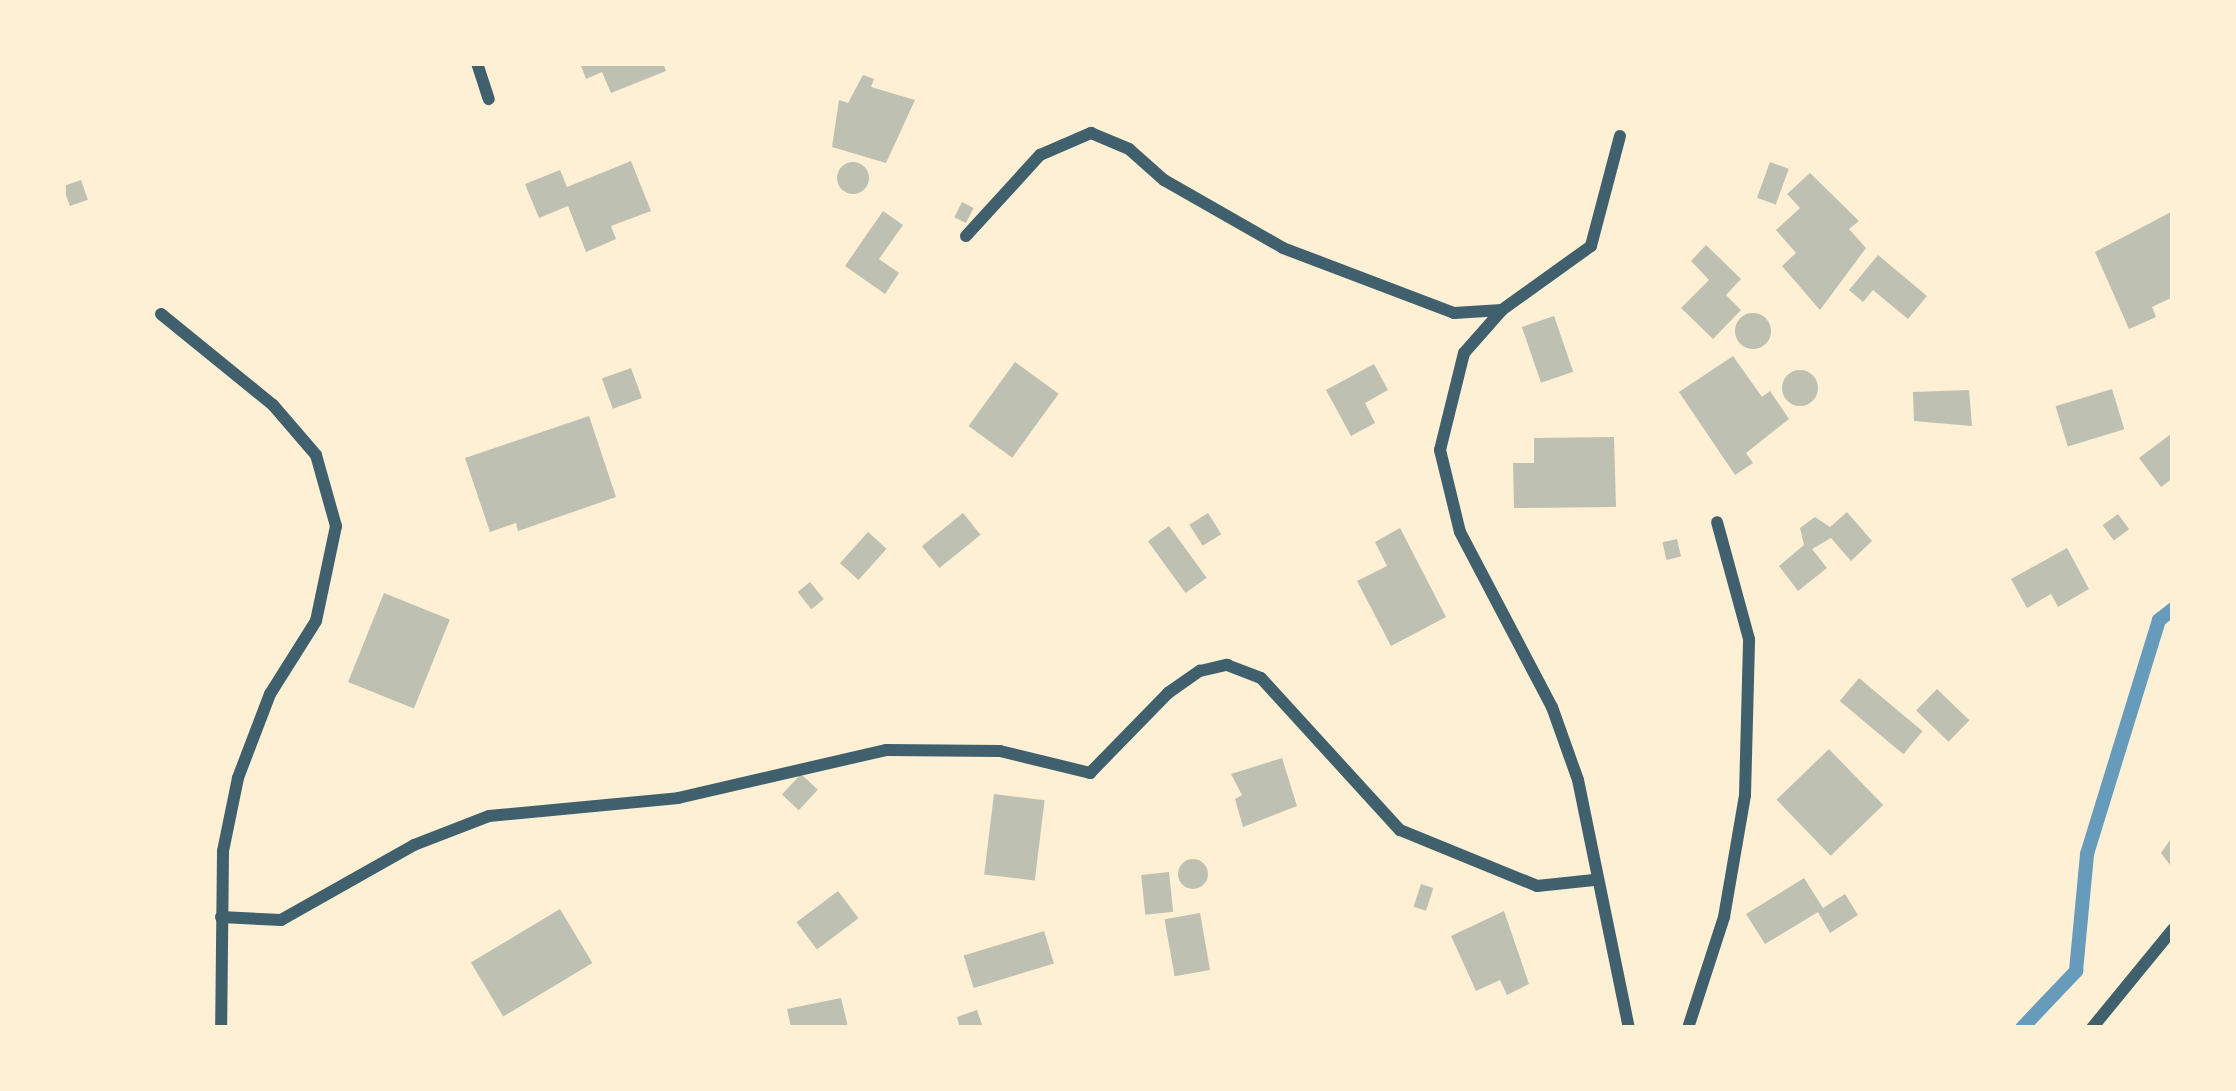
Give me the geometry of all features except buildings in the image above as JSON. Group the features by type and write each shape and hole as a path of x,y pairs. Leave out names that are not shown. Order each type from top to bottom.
{"street":[{"path":"477,63 489,99"},
{"path":"966,236 1040,154 1091,133 1129,149 1164,180 1283,248 1454,313 1502,310"},
{"path":"1620,136 1591,246 1502,310 1464,353 1446,406 1441,471 1460,532 1552,706 1578,780 1594,880 1630,1028"},
{"path":"161,314 272,405 316,455 336,526 316,621 270,694 238,778 223,851 221,1028"},
{"path":"1688,1028 1724,917 1745,795 1749,639 1717,522"},
{"path":"221,917 281,920 414,845 489,816 678,798 886,750 1000,751 1090,773 1168,693 1200,671 1227,665 1261,678 1400,830 1537,886 1594,880"},
{"path":"2092,1028 2173,929"}],"waterway":[{"path":"2022,1028 2076,971 2087,854 2159,620 2173,609"}]}
